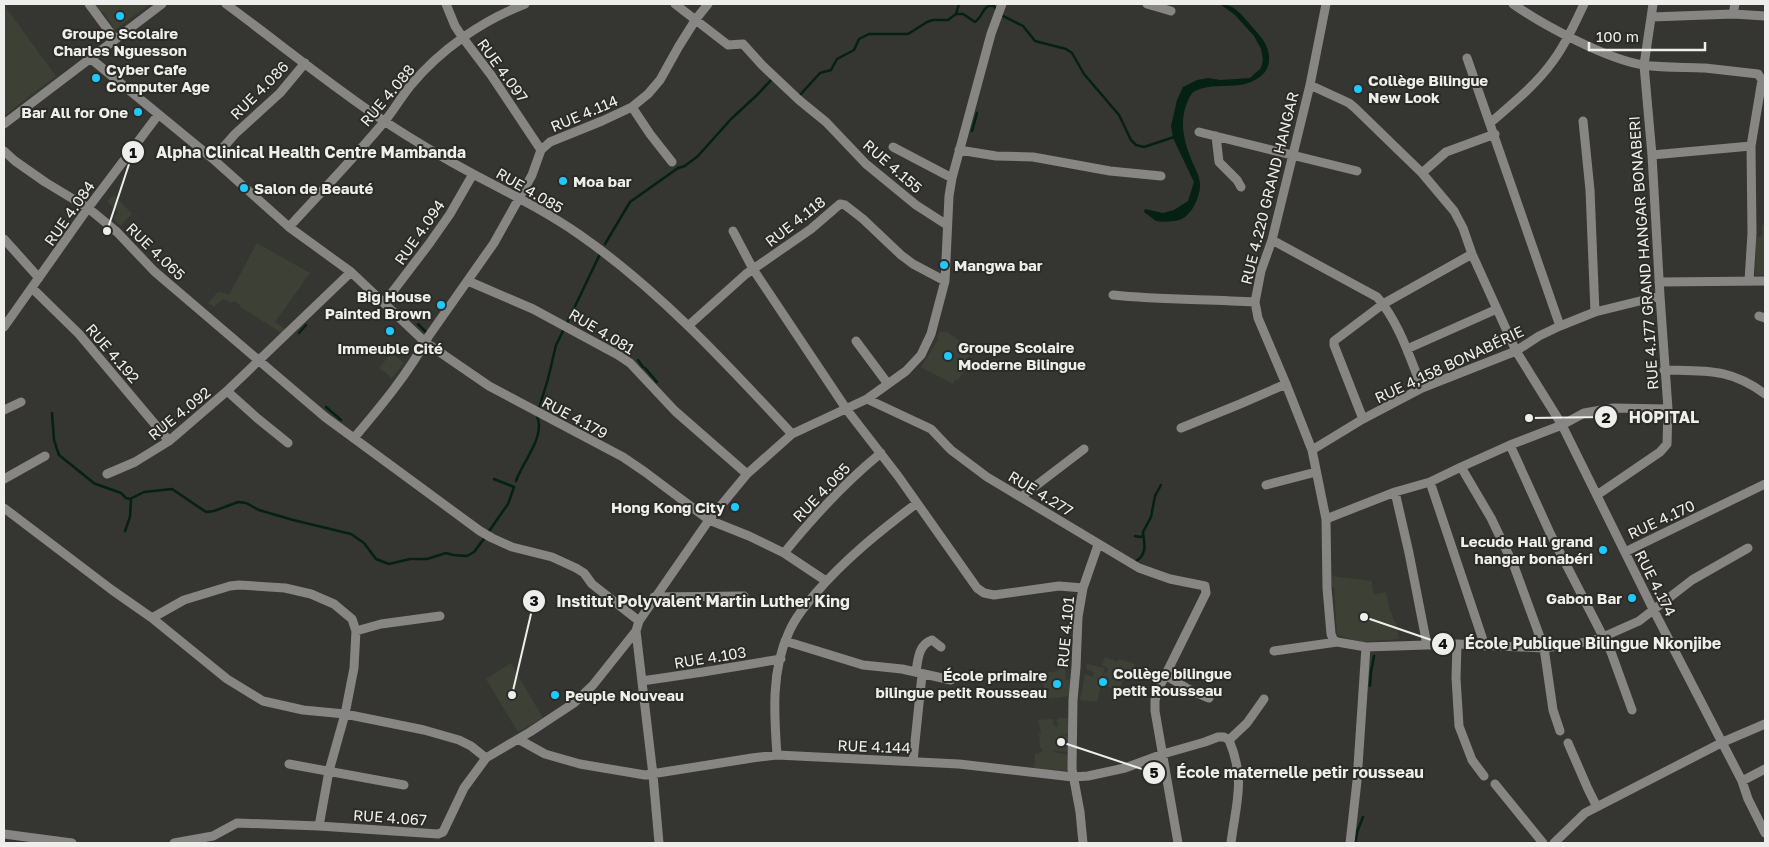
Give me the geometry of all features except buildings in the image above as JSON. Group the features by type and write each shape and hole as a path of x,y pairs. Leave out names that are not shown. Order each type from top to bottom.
{"street":[{"path":"90,4 115,39"},
{"path":"4,124 162,4"},
{"name":"RUE 4.085","path":"226,4 384,121 579,234 614,260 688,326 792,434"},
{"name":"RUE 4.097","path":"446,4 463,38 491,75 541,150"},
{"name":"RUE 4.088","path":"289,227 384,121 412,84 439,57 463,38 512,9 525,4"},
{"name":"RUE 4.155","path":"675,4 728,45 743,44 799,100 826,122 866,164 916,205 947,225"},
{"name":"RUE 4.114","path":"354,438 404,377 425,342 494,243 532,176 541,150 550,142 602,121 632,106 648,94 660,80 696,19 708,4"},
{"path":"660,843 636,631 639,620 709,520 747,474 792,434 819,420 847,410 867,399 906,371 921,355 931,334 945,281 948,196 958,150 991,34 1002,4"},
{"path":"1147,4 1171,11"},
{"name":"RUE 4.220 GRAND HANGAR","path":"1326,4 1310,85 1272,240 1261,270 1255,302 1258,318 1312,450 1326,519 1327,588 1331,634 1332,639 1337,642"},
{"path":"1513,4 1569,36 1609,55 1644,65 1705,68 1758,74 1762,80 1751,146 1752,233 1749,282"},
{"path":"1490,123 1534,83 1553,61 1569,36 1584,4"},
{"name":"RUE 4.177 GRAND HANGAR BONABERI","path":"1597,495 1665,448 1667,444 1668,410 1652,155 1644,65 1653,4"},
{"path":"1733,14 1735,4"},
{"path":"1652,16 1733,14 1765,16"},
{"name":"RUE 4.179","path":"90,58 213,159 289,227 351,272 425,342 489,386 646,472 709,520 749,536 784,554 826,581"},
{"path":"1467,58 1560,326"},
{"name":"RUE 4.086","path":"213,159 234,134 280,93 305,63"},
{"name":"RUE 4.174","path":"1310,85 1349,103 1355,108 1422,173 1454,211 1516,351 1562,425 1653,609 1723,742 1765,833"},
{"path":"632,106 650,134 672,162"},
{"name":"RUE 4.084","path":"4,327 88,208 158,115"},
{"path":"1583,122 1590,190 1595,312"},
{"path":"1199,132 1357,171"},
{"path":"1422,173 1446,152 1494,134"},
{"path":"1216,136 1219,162 1241,186"},
{"path":"1652,155 1751,146"},
{"path":"893,147 952,178"},
{"path":"958,150 996,156 1033,157 1110,171 1161,176"},
{"name":"RUE 4.065","path":"4,151 45,182 88,208 117,232 161,277 260,360 325,418 492,538 512,546 552,557 576,568 584,573 592,584 639,620"},
{"name":"RUE 4.094","path":"384,303 430,244 473,174"},
{"name":"RUE 4.118","path":"688,326 753,269 811,229 837,206 842,204 863,218 907,260 945,281"},
{"path":"733,231 753,269 847,410 881,453 970,580 984,593 994,595 1059,586 1083,588"},
{"path":"4,240 39,278"},
{"path":"1272,240 1372,293 1383,304 1406,349 1422,388"},
{"path":"1364,419 1334,341 1383,304 1472,254"},
{"name":"RUE 4.092","path":"107,474 134,462 169,441 227,391 351,272"},
{"name":"RUE 4.081","path":"468,281 540,312 630,363 676,411 747,474"},
{"path":"1659,282 1765,281"},
{"name":"RUE 4.192","path":"32,288 79,334 169,441"},
{"path":"1113,295 1155,299 1255,302"},
{"name":"RUE 4,158 BONABÉRIE","path":"1312,450 1422,388 1516,351 1539,336 1560,326 1595,312 1660,296"},
{"path":"1406,349 1498,309"},
{"path":"856,340 888,384"},
{"path":"1664,370 1712,371 1734,376 1765,394"},
{"path":"1181,428 1286,384"},
{"path":"227,391 288,443"},
{"name":"RUE 4.277","path":"867,399 931,429 951,450 987,477 1139,568 1170,579 1205,586 1206,593 1165,675"},
{"path":"4,410 21,402"},
{"path":"1326,519 1395,492 1430,482 1510,445 1562,425 1584,414 1613,408 1668,410"},
{"path":"1510,445 1550,533 1611,652 1632,710"},
{"path":"1021,497 1084,449"},
{"name":"RUE 4.065","path":"784,554 812,519 854,475 881,453"},
{"path":"4,479 45,456"},
{"path":"1461,467 1492,518 1514,566 1544,648 1552,710 1560,731"},
{"path":"1266,485 1316,472"},
{"path":"1430,482 1485,646"},
{"name":"RUE 4.170","path":"1625,552 1765,484"},
{"path":"1395,492 1427,645"},
{"path":"777,755 774,708 781,658 789,630 801,611 826,581 858,549 917,504"},
{"path":"4,508 152,618 227,679 263,701 303,710 345,714 424,730 459,740 471,746 486,758"},
{"name":"RUE 4.101","path":"1083,843 1080,812 1072,769 1073,700 1078,617 1083,588 1098,545"},
{"path":"1274,651 1337,642 1366,647 1457,644 1544,648 1565,646 1603,637 1638,621 1692,580 1748,548"},
{"path":"152,618 184,600 230,586 276,587 311,594 334,604 352,619 356,631 354,668 345,714 329,771 319,826"},
{"path":"654,597 744,596"},
{"path":"356,631 381,624 440,616"},
{"name":"RUE 4.067","path":"174,843 213,836 237,823 438,834 443,832 464,788 486,758 518,740 574,703 593,685 636,631"},
{"path":"913,761 920,650 926,643 932,640 941,647"},
{"path":"785,642 862,666 902,669 951,680"},
{"path":"1457,644 1456,678 1459,726 1472,760 1484,776"},
{"path":"1350,843 1356,790 1366,647"},
{"name":"RUE 4.103","path":"642,681 781,658"},
{"path":"1178,843 1155,705 1165,675 1208,698"},
{"path":"1231,843 1240,787 1239,772 1228,740 1247,723 1264,699"},
{"path":"1554,843 1582,816 1597,807 1723,742 1765,724"},
{"name":"RUE 4.144","path":"518,740 545,754 580,764 633,774 653,775 777,755 913,761 977,766 1073,778 1125,768 1218,737 1224,737 1228,740"},
{"path":"1568,743 1597,807"},
{"path":"289,764 404,785"},
{"path":"1742,781 1765,769"},
{"path":"1495,784 1543,843"},
{"path":"4,834 72,843"}],"shaded area":[{"name":"Groupe Scolaire Charles Nguesson","path":"97,4 150,4 115,30 103,12 100,14 95,6"},
{"path":"1220,4 1228,5 1235,9 1260,36 1269,53 1268,67 1260,77 1248,83 1206,87 1191,94 1183,117 1183,125 1187,147 1198,174 1199,193 1192,210 1184,218 1165,222 1156,221 1144,212 1145,209 1163,213 1174,210 1188,201 1194,182 1173,138 1171,126 1177,100 1183,87 1197,80 1208,78 1220,80 1250,78 1261,68 1263,60 1261,49 1254,36 1235,15"},
{"path":"4,5 56,76 4,116"},
{"path":"114,195 132,214 120,226 113,218 118,213 107,201"},
{"path":"1762,225 1765,225 1765,275 1755,275 1756,237 1762,236"},
{"path":"257,243 310,273 275,322 287,330 283,334 234,301 232,303 223,299 214,307 208,303 217,293 221,292 229,295"},
{"name":"Groupe Scolaire Moderne Bilingue","path":"940,331 949,333 972,351 966,361 969,364 953,384 921,367 939,338 937,337"},
{"path":"391,353 404,363 392,378 379,368"},
{"path":"1332,576 1372,581 1374,594 1386,592 1399,639 1361,642 1337,635 1334,588 1331,587"},
{"name":"Collège bilingue petit Rousseau","path":"1105,657 1118,662 1119,659 1135,664 1131,674 1128,678 1121,671 1121,677 1124,679 1118,694 1114,692 1115,689 1101,685 1097,702 1080,700 1085,674 1093,677 1094,672 1086,669 1087,664 1105,668 1102,679 1108,668 1102,665"},
{"path":"511,663 543,718 518,732 486,679"},
{"name":"École primaire bilingue petit Rousseau","path":"1059,669 1065,669 1066,680 1071,679 1071,696 1046,699 1045,691 1049,691 1049,688 1044,689 1041,673 1058,671"},
{"path":"1057,718 1070,718 1072,734 1059,735 1072,736 1071,752 1054,751 1054,749 1053,752 1071,755 1069,771 1034,768 1035,754 1042,752 1038,720 1053,719 1054,726 1058,727"}],"waterway":[{"path":"956,14 959,4"},
{"path":"799,96 820,73 831,70 837,59 854,50 859,39 869,34 908,34 927,22 948,20 956,14 963,14 975,22 987,7 994,6 997,11"},
{"path":"1001,15 1023,26 1035,41 1066,49 1072,53 1084,74 1119,115 1131,140 1136,145 1144,147 1174,137"},
{"path":"686,165 698,156 731,119 773,78"},
{"path":"972,131 977,113"},
{"path":"605,244 630,202 678,168 685,166"},
{"path":"566,325 600,254"},
{"path":"418,324 428,334"},
{"path":"299,333 306,325"},
{"path":"539,408 556,345 564,329"},
{"path":"638,360 643,367"},
{"path":"645,368 657,382"},
{"path":"326,407 341,420"},
{"path":"52,413 54,440 59,455 95,484"},
{"path":"516,481 536,441 539,424 537,416"},
{"path":"487,534 508,504 514,487 494,479"},
{"path":"96,484 121,493 130,499 144,492 172,489 206,512 238,502 246,503 259,510 351,534 364,543 376,559 389,564 410,559 427,559 446,553 467,556 474,552 486,536"},
{"path":"1136,561 1144,551 1143,532 1151,517 1155,496 1161,485"},
{"path":"125,531 130,517 131,499"},
{"path":"1135,536 1143,536"},
{"path":"1370,686 1374,656"},
{"path":"1357,832 1363,817"},
{"path":"1355,843 1357,833"}],"place":[{"name":"Groupe Scolaire Charles Nguesson","path":"120,16"},
{"name":"Cyber Cafe Computer Age","path":"96,78"},
{"name":"Collège Bilingue New Look","path":"1358,89"},
{"name":"Bar All for One","path":"138,112"},
{"name":"Moa bar","path":"563,181"},
{"name":"Salon de Beauté","path":"244,188"},
{"name":"Alpha Clinical Health Centre Mambanda","path":"107,231"},
{"name":"Mangwa bar","path":"944,265"},
{"name":"Big House Painted Brown","path":"441,305"},
{"name":"Immeuble Cité","path":"390,331"},
{"name":"Groupe Scolaire Moderne Bilingue","path":"948,356"},
{"name":"HOPITAL","path":"1529,418"},
{"name":"Hong Kong City","path":"735,507"},
{"name":"Lecudo Hall grand hangar bonabéri","path":"1603,550"},
{"name":"Gabon Bar","path":"1632,598"},
{"name":"École Publique Bilingue Nkonjibe","path":"1364,617"},
{"name":"Collège bilingue petit Rousseau","path":"1103,682"},
{"name":"École primaire bilingue petit Rousseau","path":"1057,684"},
{"name":"Institut Polyvalent Martin Luther King","path":"512,695"},
{"name":"Peuple Nouveau","path":"555,695"},
{"name":"École maternelle petir rousseau","path":"1061,742"}]}
